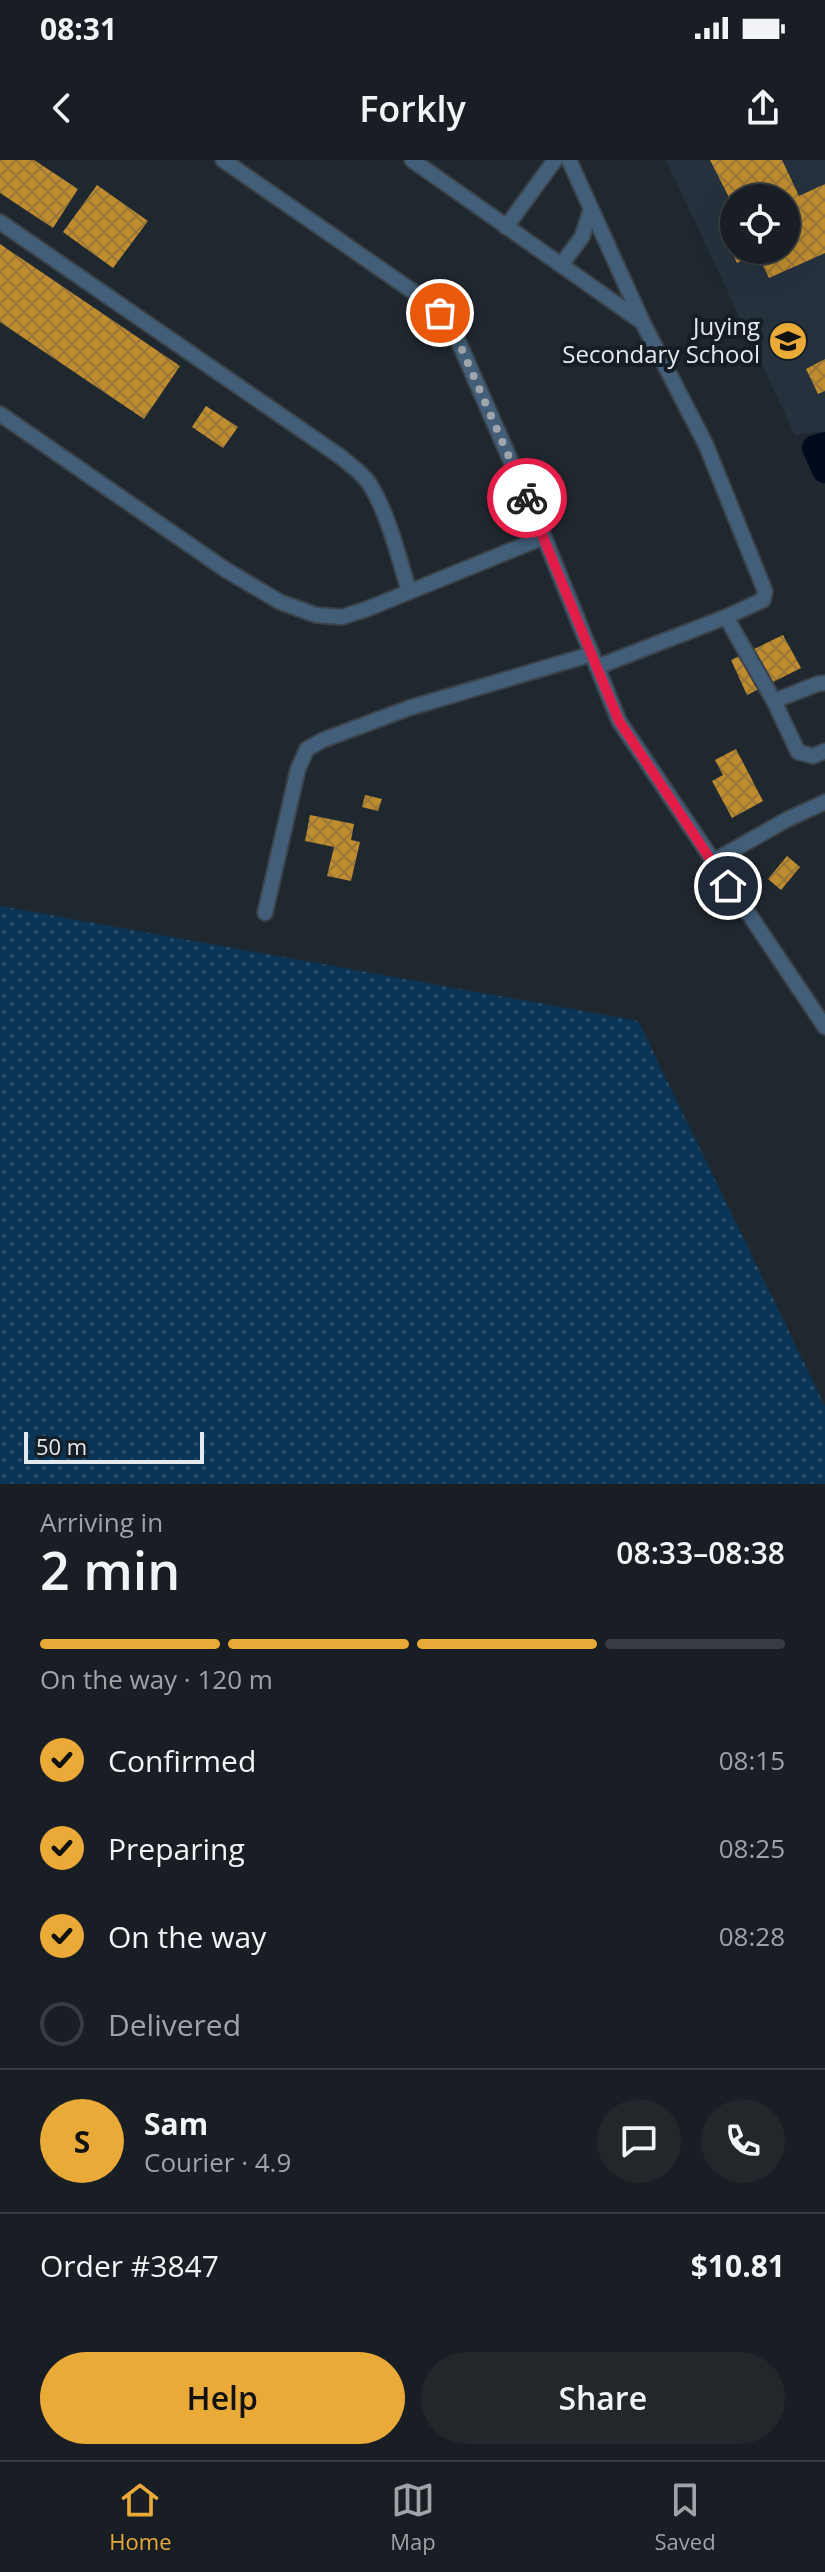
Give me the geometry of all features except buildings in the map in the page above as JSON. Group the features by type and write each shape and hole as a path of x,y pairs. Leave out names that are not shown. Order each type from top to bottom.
{"lane":[{"path":"223,160 421,297 453,329 544,537 619,721 825,1027"},
{"path":"412,160 643,323"},
{"path":"506,227 555,160"},
{"path":"265,913 298,769 307,749 409,708 595,661 726,617 763,600 765,591 706,445 643,323 569,160"},
{"path":"561,265 582,237 591,209"},
{"path":"0,222 360,473 368,482 386,521 409,591"},
{"path":"0,414 226,570 280,602 316,615 342,617 544,537"},
{"path":"726,617 774,701 798,752 813,756 825,751"},
{"path":"774,701 825,683"},
{"path":"712,862 825,802"}],"shaded area":[{"name":"Juying Secondary School","path":"666,160 825,160 825,434 795,435"},
{"path":"0,906 638,1021 825,1406 825,1484 0,1484"}],"waterway":[{"path":"825,445 815,448 825,470"}],"way so far":[{"path":"440,313 453,329 527,498"}],"place":[{"name":"Juying Secondary School","path":"788,341"}],"route":[{"path":"527,498 619,721 728,886"}]}
